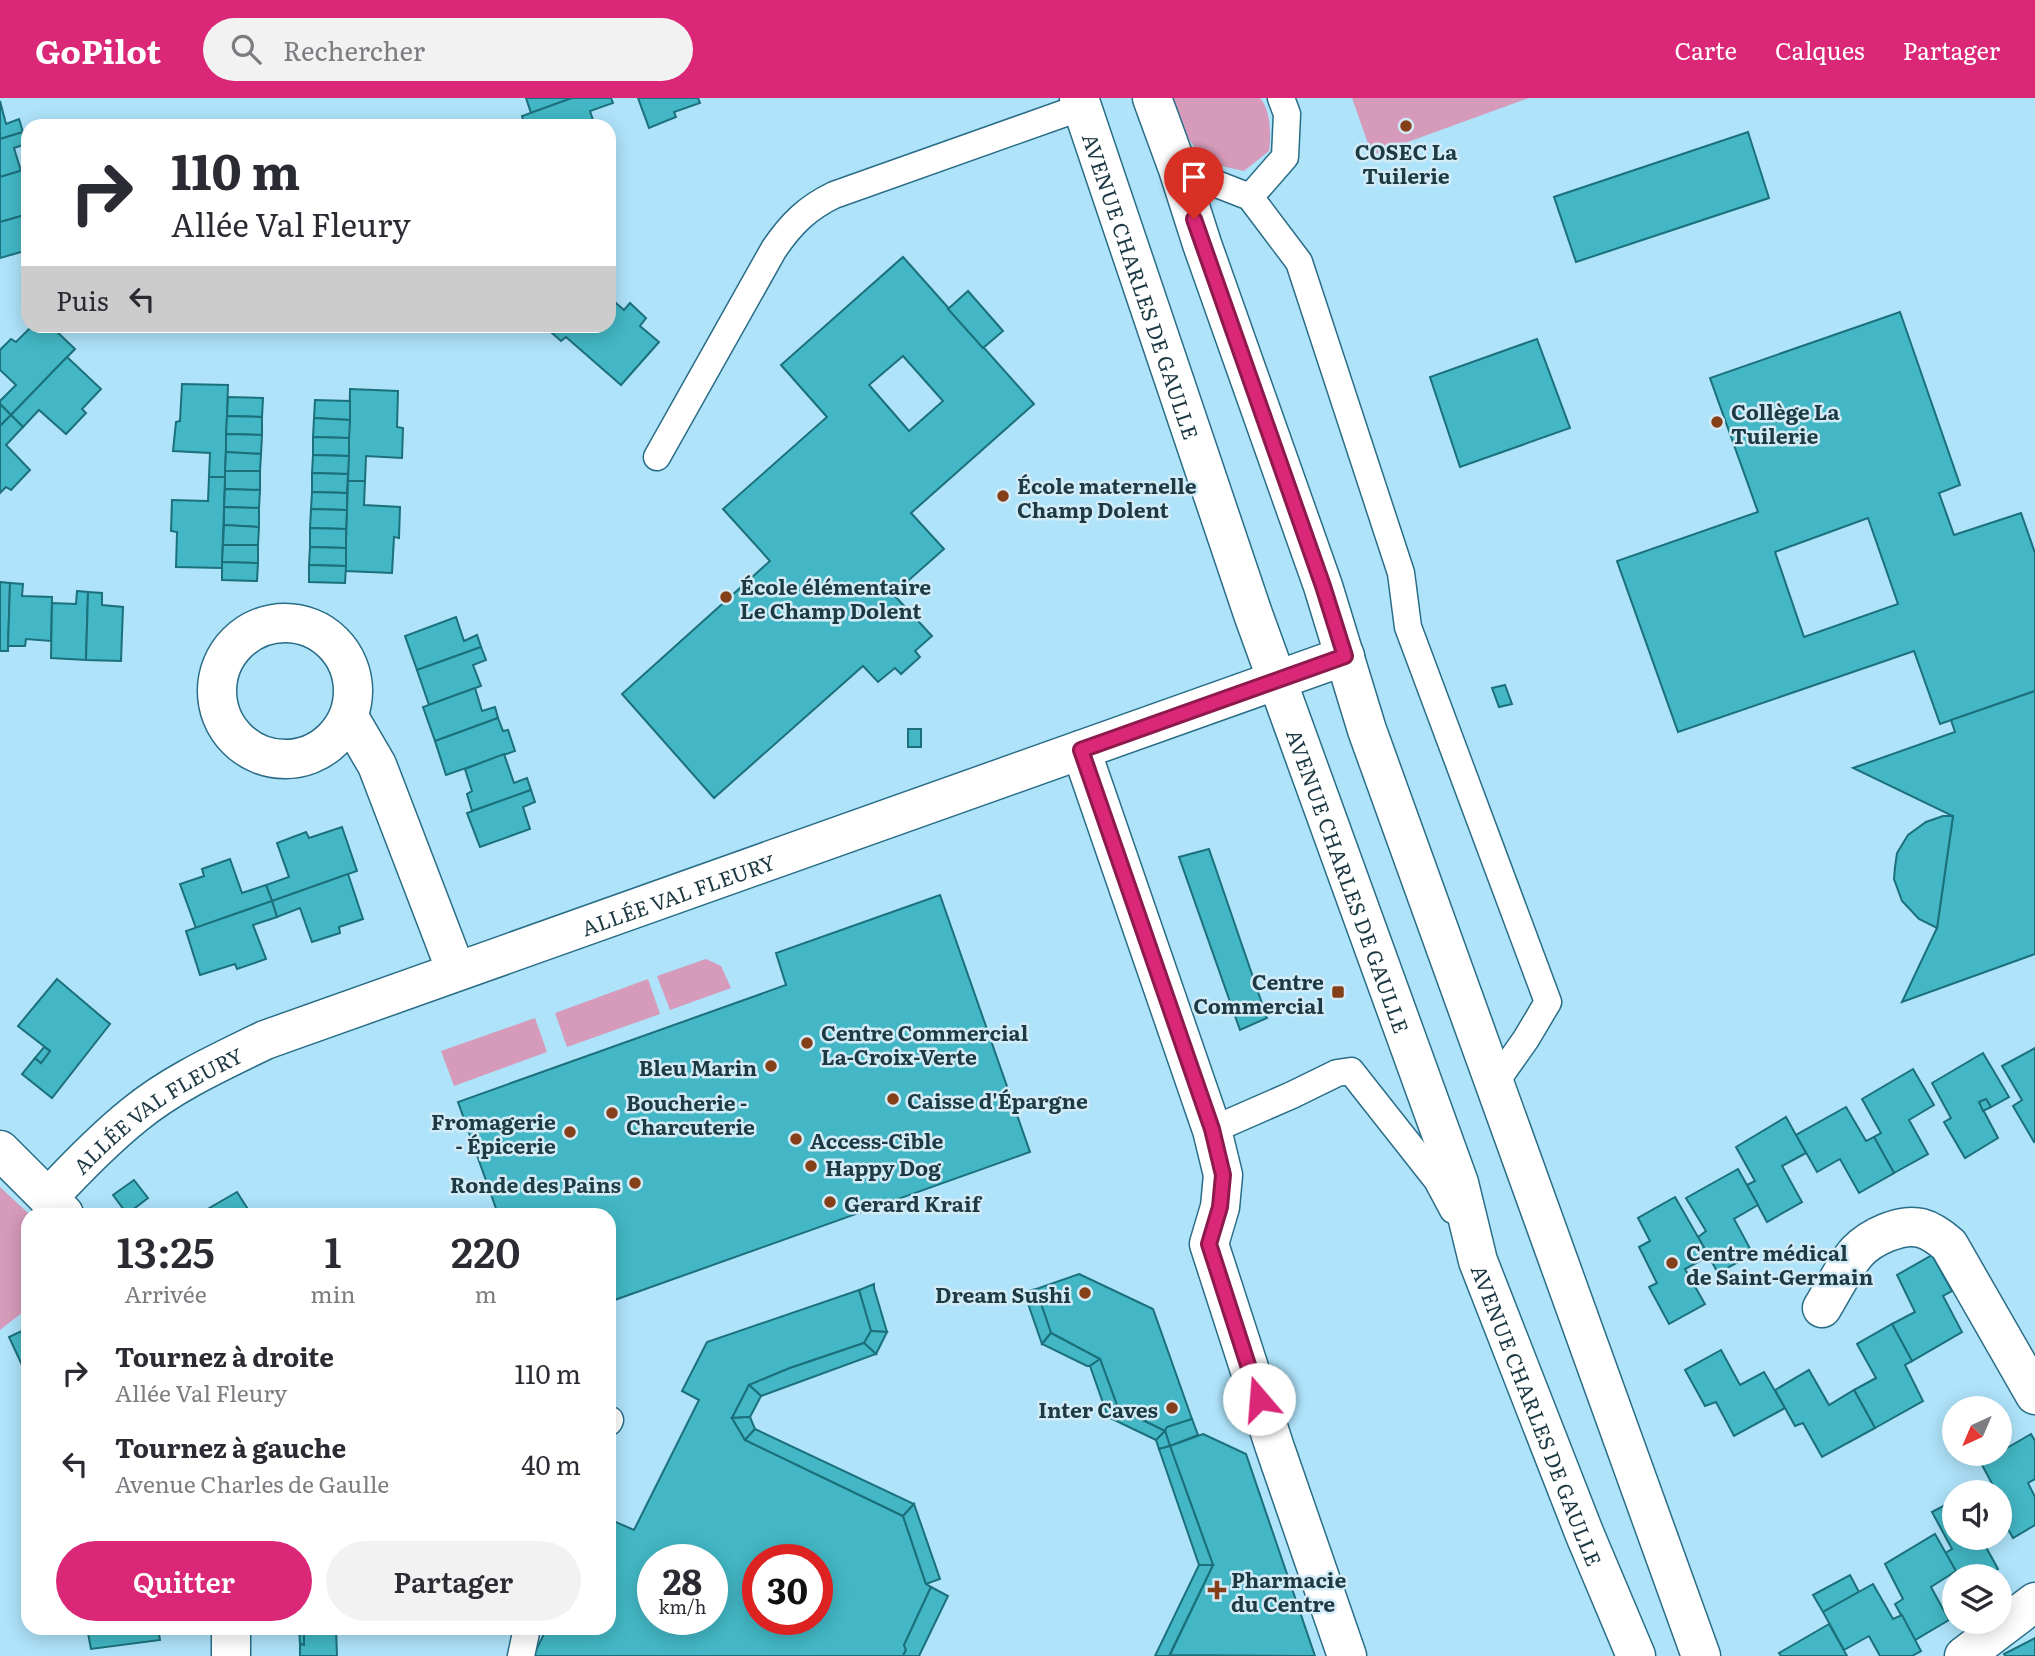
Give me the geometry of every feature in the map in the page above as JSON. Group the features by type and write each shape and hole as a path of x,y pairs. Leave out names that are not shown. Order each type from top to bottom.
{"street":[{"path":"1152,98 1323,586 1367,730 1701,1656"},
{"name":"AVENUE CHARLES DE GAULLE","path":"1081,102 1253,614 1459,1182 1478,1261 1585,1535 1636,1656"},
{"name":"ALLÉE VAL FLEURY","path":"56,1206 74,1171 134,1115 196,1073 265,1040 1345,656"},
{"path":"349,718 377,765 456,971"},
{"path":"1081,750 1212,1129 1223,1175 1220,1207 1209,1244 1274,1445 1348,1656"},
{"path":"0,1150 56,1206"},
{"path":"1822,1308 1856,1253 1871,1240 1908,1227 1921,1228 1937,1235 1949,1245 2035,1395"},
{"path":"1585,1535 1616,1656"},
{"path":"1964,1656 2035,1602"},
{"path":"231,1635 231,1656"}],"lane":[{"path":"1250,197 1285,157 1287,114 1281,98"},
{"path":"657,457 774,248 789,226 805,212 834,195 1081,102"},
{"path":"1178,169 1250,197 1299,262 1401,573 1408,627 1548,1002 1495,1083"},
{"path":"1212,1129 1337,1073 1351,1071 1437,1180 1478,1261"},
{"path":"520,1656 523,1635"}],"shaded area":[{"path":"1172,98 1260,98 1268,116 1269,151 1244,171 1221,166 1197,150 1180,128"},
{"name":"COSEC La Tuilerie","path":"1352,98 1529,98 1372,155"},
{"path":"706,959 721,966 731,988 670,1010 657,976"},
{"path":"648,979 660,1014 567,1047 555,1013"},
{"path":"535,1018 547,1052 454,1086 441,1051"},
{"path":"0,1187 23,1208 21,1314 0,1330"}],"building":[{"path":"526,98 572,98 531,113"},
{"path":"572,98 611,98 613,103 590,111 593,119 523,119 522,116"},
{"path":"638,98 698,98 700,103 674,112 676,117 649,128"},
{"path":"0,101 6,124 19,119 21,133 0,139"},
{"path":"1748,132 1769,198 1576,262 1554,197"},
{"path":"21,133 21,146 14,148 21,171 0,177 0,139"},
{"path":"21,171 21,216 0,222 0,177"},
{"path":"21,216 21,252 0,258 0,222"},
{"path":"903,257 1034,404 911,513 944,549 893,594 932,636 915,651 920,657 901,674 895,668 878,682 863,666 714,798 622,694 770,561 723,509 827,417 781,365","holes":["903,356 943,401 909,431 869,385"]},
{"path":"968,291 1003,331 983,348 948,309"},
{"path":"616,303 624,310 630,303 646,318 640,326 659,342 621,385 566,337 561,341 552,333 616,333"},
{"path":"1900,312 1960,485 1939,493 1954,535 2021,513 2035,553 2035,691 1940,724 1914,651 1678,732 1617,561 1758,512 1710,378","holes":["1868,518 1898,604 1804,637 1775,552"]},
{"path":"25,333 58,333 75,349 11,415 0,401 16,385 0,370 0,350 11,339 16,342"},
{"path":"1537,339 1570,428 1460,467 1430,377"},
{"path":"67,357 101,389 82,409 86,413 66,434 39,410 23,427 11,415"},
{"path":"182,384 228,385 225,477 209,477 210,453 173,451 176,422 180,421"},
{"path":"350,389 398,391 397,427 403,428 402,458 366,456 365,481 348,481"},
{"path":"228,397 263,398 262,417 227,416"},
{"path":"315,400 350,401 350,420 314,418"},
{"path":"0,404 11,415 0,426"},
{"path":"11,415 23,427 6,445 30,470 11,490 6,487 0,493 0,426"},
{"path":"227,416 262,417 262,435 226,434"},
{"path":"314,418 350,420 349,438 313,437"},
{"path":"226,434 262,435 261,454 226,452"},
{"path":"313,437 349,438 349,456 313,455"},
{"path":"226,452 261,454 260,471 225,471"},
{"path":"313,455 349,456 348,474 312,473"},
{"path":"225,471 260,471 260,490 225,489"},
{"path":"312,473 348,474 347,493 312,492"},
{"path":"209,477 225,477 222,568 176,567 177,532 171,531 172,500 208,501"},
{"path":"348,481 365,481 364,505 400,507 399,538 394,537 392,573 345,571"},
{"path":"225,489 260,490 259,508 224,507"},
{"path":"312,492 347,493 347,510 311,509"},
{"path":"224,507 259,508 259,527 224,525"},
{"path":"311,509 347,510 346,529 310,528"},
{"path":"224,525 259,527 258,545 223,545"},
{"path":"310,528 346,529 346,548 310,547"},
{"path":"223,545 258,545 258,563 222,562"},
{"path":"310,547 346,548 346,566 309,565"},
{"path":"222,562 258,563 257,581 222,580"},
{"path":"309,565 346,566 345,583 309,582"},
{"path":"0,582 10,583 8,651 0,651"},
{"path":"10,583 23,584 22,596 52,597 51,641 26,639 25,646 8,646"},
{"path":"77,591 88,592 86,660 51,658 52,603 76,604"},
{"path":"88,592 102,593 102,605 123,607 121,661 86,660"},
{"path":"456,617 464,641 477,635 481,647 417,670 405,636"},
{"path":"481,647 486,660 473,665 481,686 429,705 417,670"},
{"path":"1505,685 1512,704 1499,707 1492,688"},
{"path":"475,688 482,711 495,707 498,718 435,741 423,707"},
{"path":"2035,691 2035,954 1902,1002 1937,928 1953,816 1853,768 1955,732 1951,720"},
{"path":"498,718 503,731 508,730 515,751 446,775 435,741"},
{"path":"908,729 921,729 921,747 908,747"},
{"path":"504,754 514,783 527,778 531,790 472,811 467,794 472,791 465,769"},
{"path":"531,790 535,802 523,807 530,829 480,847 467,813"},
{"path":"1943,816 1953,816 1937,928 1919,919 1902,901 1894,879 1897,853 1908,835 1926,822"},
{"path":"342,827 357,871 272,901 266,885 289,877 277,843 306,832 309,838"},
{"path":"1209,849 1267,1018 1240,1030 1179,857"},
{"path":"230,859 242,893 266,885 272,901 196,928 180,884 204,876 202,869"},
{"path":"348,874 363,919 339,927 340,933 312,942 300,908 277,917 272,901"},
{"name":"Centre Commercial La-Croix-Verte","path":"940,895 1030,1152 616,1300 616,1208 496,1208 458,1102 786,985 776,953"},
{"path":"272,901 277,917 253,925 266,959 237,969 235,964 200,975 186,931"},
{"path":"57,979 110,1024 52,1098 22,1074 35,1058 41,1063 50,1051 18,1026"},
{"path":"44,1047 50,1051 41,1063 35,1058"},
{"path":"2035,1048 2034,1142 2013,1106 2022,1100 2002,1066"},
{"path":"1983,1053 2009,1097 1991,1107 1986,1099 1979,1102 1998,1138 1965,1158 1944,1122 1951,1118 1932,1083"},
{"path":"1913,1069 1934,1105 1909,1120 1928,1154 1894,1173 1874,1137 1881,1133 1862,1099"},
{"path":"1986,1099 1991,1107 1983,1111 1979,1102"},
{"path":"1846,1107 1866,1141 1874,1137 1894,1173 1859,1193 1840,1159 1817,1172 1796,1135"},
{"path":"1786,1117 1806,1153 1782,1166 1802,1202 1767,1222 1747,1185 1755,1181 1736,1147"},
{"path":"1738,1169 1758,1205 1734,1219 1753,1254 1718,1273 1698,1237 1706,1231 1686,1198"},
{"path":"134,1180 148,1198 135,1208 123,1208 113,1195"},
{"path":"237,1192 247,1208 209,1208"},
{"name":"Centre médical de Saint-Germain","path":"1675,1197 1709,1256 1685,1269 1705,1304 1669,1324 1649,1287 1657,1283 1639,1247 1650,1241 1638,1218"},
{"path":"1932,1255 1952,1291 1943,1296 1962,1332 1912,1361 1892,1324 1915,1312 1897,1275"},
{"path":"1079,1274 1153,1309 1192,1419 1167,1427 1165,1431 1118,1408 1100,1359 1051,1333 1036,1289"},
{"path":"874,1284 887,1332 871,1331 859,1290"},
{"path":"1036,1289 1051,1333 1042,1344 1024,1292"},
{"path":"859,1290 871,1331 864,1343 749,1385 732,1418 745,1440 903,1516 926,1584 931,1587 904,1645 906,1650 903,1656 533,1656 544,1635 616,1635 616,1522 634,1530 699,1400 682,1391 707,1342"},
{"path":"1892,1324 1912,1361 1905,1365 1923,1401 1875,1428 1854,1390 1876,1378 1857,1344"},
{"path":"21,1331 21,1363 9,1337"},
{"path":"871,1331 887,1332 876,1354 864,1343"},
{"path":"1051,1333 1100,1359 1087,1366 1042,1344"},
{"path":"864,1343 876,1354 761,1396 749,1385 790,1368"},
{"path":"1721,1350 1740,1385 1764,1372 1785,1408 1734,1436 1716,1402 1705,1406 1685,1370"},
{"path":"1100,1359 1118,1408 1108,1417 1090,1366"},
{"path":"1809,1370 1829,1405 1854,1390 1875,1428 1822,1457 1803,1423 1795,1426 1775,1390"},
{"path":"749,1385 761,1396 750,1417 732,1418"},
{"path":"1118,1408 1165,1431 1156,1440 1108,1417"},
{"path":"750,1417 755,1429 745,1440 732,1418"},
{"path":"1192,1419 1198,1435 1170,1446 1165,1431 1167,1427"},
{"path":"755,1429 914,1504 903,1516 745,1440"},
{"path":"1165,1431 1170,1446 1159,1449 1156,1440"},
{"path":"1203,1434 1246,1454 1315,1656 1170,1655 1213,1565 1170,1446"},
{"path":"2031,1434 2035,1441 2035,1479 2028,1483 2035,1497 2035,1525 2013,1538 2012,1480 1990,1480 1983,1466 2012,1466 2012,1445"},
{"path":"1170,1446 1213,1565 1199,1565 1159,1449"},
{"path":"914,1504 940,1579 926,1584 903,1516"},
{"path":"1942,1507 1942,1530 1932,1512"},
{"path":"1935,1534 1952,1564 1942,1564 1942,1580 1931,1587 1942,1607 1942,1624 1915,1640 1895,1604 1903,1599 1885,1564"},
{"path":"1950,1550 1988,1550 1995,1564 1951,1564 1945,1553"},
{"path":"1199,1565 1213,1565 1169,1656 1155,1656"},
{"path":"1850,1575 1859,1592 1823,1612 1813,1595"},
{"path":"1873,1584 1893,1619 1902,1615 1921,1651 1912,1656 1880,1656 1869,1636 1844,1650 1823,1612"},
{"path":"931,1587 948,1596 919,1656 903,1656 906,1650 904,1645"},
{"path":"1829,1624 1847,1656 1781,1656 1779,1653"},
{"path":"88,1635 159,1635 160,1640 91,1649"},
{"path":"299,1635 304,1635 304,1645 300,1644"},
{"path":"304,1635 336,1635 337,1656 300,1656 300,1644 304,1645"},
{"path":"2035,1638 2035,1656 2005,1656 2004,1654"}],"place":[{"name":"COSEC La Tuilerie","path":"1406,126"},
{"name":"Collège La Tuilerie","path":"1717,422"},
{"name":"École maternelle Champ Dolent","path":"1003,496"},
{"name":"École élémentaire Le Champ Dolent","path":"726,597"},
{"name":"Centre Commercial","path":"1338,992"},
{"name":"Centre Commercial La-Croix-Verte","path":"807,1043"},
{"name":"Bleu Marin","path":"771,1066"},
{"name":"Caisse d'Épargne","path":"893,1099"},
{"name":"Boucherie - Charcuterie","path":"612,1113"},
{"name":"Fromagerie - Épicerie","path":"570,1132"},
{"name":"Access-Cible","path":"796,1139"},
{"name":"Happy Dog","path":"811,1166"},
{"name":"Ronde des Pains","path":"635,1183"},
{"name":"Gerard Kraif","path":"830,1202"},
{"name":"Centre médical de Saint-Germain","path":"1672,1263"},
{"name":"Dream Sushi","path":"1085,1293"},
{"name":"Inter Caves","path":"1172,1408"},
{"name":"Pharmacie du Centre","path":"1217,1590"}],"route":[{"path":"1194,219 1345,656 1081,750 1212,1129 1223,1175 1220,1207 1209,1244 1259,1399"}]}
